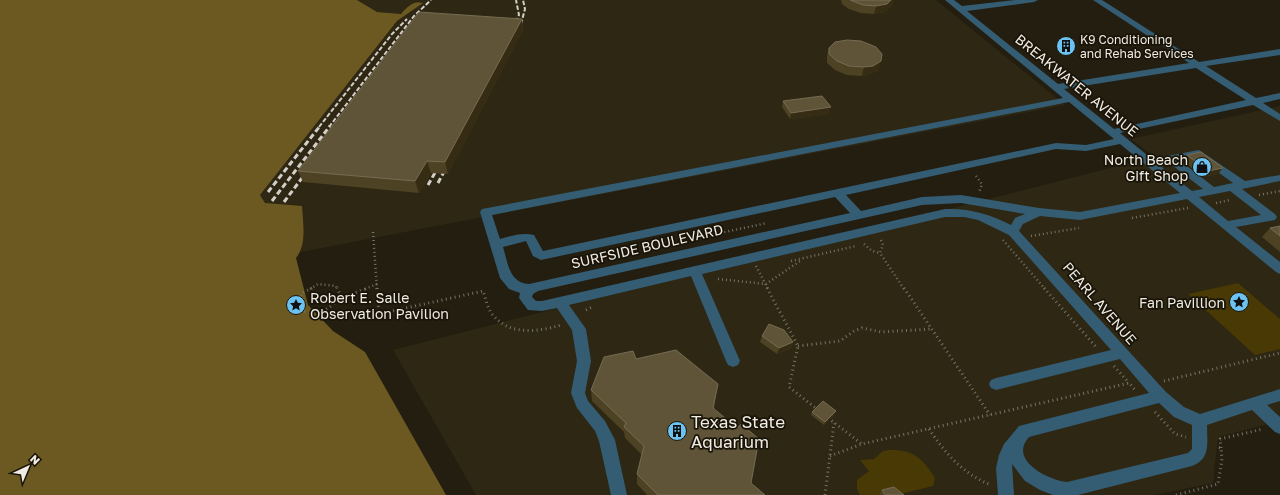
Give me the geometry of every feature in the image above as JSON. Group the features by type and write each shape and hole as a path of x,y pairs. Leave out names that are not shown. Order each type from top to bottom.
{"street":[{"name":"BREAKWATER AVENUE","path":"949,0 1280,269"},
{"path":"960,9 1034,0"},
{"path":"1097,0 1196,66 1280,118"},
{"path":"1056,87 1280,52"},
{"path":"1112,132 1280,96"},
{"path":"531,289 520,289 512,285 506,278 486,212 1071,99"},
{"path":"495,245 525,237 530,238 537,253 541,256 1056,146 1086,148 1122,140"},
{"path":"1149,163 1199,153 1238,186 1271,217 1226,225"},
{"path":"1170,159 1211,190"},
{"name":"SURFSIDE BOULEVARD","path":"531,289 922,201 941,200 981,202 1039,212 1080,216 1280,178"},
{"path":"838,193 858,215"},
{"path":"531,289 528,291 525,298 526,301 533,306 542,306 698,276 945,213 966,213 990,219 1013,232 1019,221 1039,212"},
{"name":"PEARL AVENUE","path":"1013,232 1161,396 1179,412 1199,421"},
{"path":"698,276 733,361"},
{"path":"560,302 579,329 584,361 578,393 582,404 600,426 607,440 619,495"},
{"path":"996,384 1123,353"},
{"path":"1014,443 1014,452 1018,461 1034,479 1063,492 1192,459 1200,452 1199,421 1280,395"},
{"path":"1002,491 1004,459 1018,436 1024,431 1161,396"},
{"path":"1254,403 1279,426"}],"path":[{"path":"976,176 982,184 979,191 981,196"},
{"path":"1124,220 1189,208"},
{"path":"697,238 767,223"},
{"path":"1031,238 1030,237 1085,227"},
{"path":"373,232 379,314 483,291 494,317 512,328 537,331 561,325"},
{"path":"1000,237 1100,351"},
{"path":"875,241 888,238"},
{"path":"880,254 883,245 881,240"},
{"path":"784,262 803,259 869,243"},
{"path":"864,244 872,251 880,254 990,415"},
{"path":"698,276 766,284 803,259"},
{"path":"750,268 763,265"},
{"path":"759,271 798,346 789,387 862,444"},
{"path":"718,279 724,276"},
{"path":"338,299 340,294 336,286 325,284 302,293 299,299 300,308 310,313 316,313 330,308 338,299 377,284"},
{"path":"586,310 594,307"},
{"path":"798,346 840,341 854,330 862,328 881,332 931,329"},
{"path":"1158,376 1162,381 1280,353"},
{"path":"830,456 862,444 1129,383 1137,393"},
{"path":"1155,412 1175,434 1187,437"},
{"path":"825,495 834,422"},
{"path":"1176,495 1218,484 1222,459 1220,439 1279,426"},
{"path":"929,429 942,449 964,471 980,482 1002,491"},
{"path":"1216,447 1221,448"}],"shaded area":[{"path":"0,0 357,0 377,12 401,14 413,3 423,3 397,21 260,195 265,203 302,206 303,240 302,247 296,258 308,305 333,331 365,352 446,495 0,495"},
{"path":"357,0 936,0 1065,105 301,252 303,228 265,203 260,195 397,21 423,3 418,1 409,5 401,14 377,12"},
{"path":"1280,106 1280,421 1218,437 1213,483 1154,495 476,495 393,350 1154,157 1131,139"},
{"path":"1238,283 1280,319 1280,349 1255,355 1188,294"},
{"path":"883,451 904,451 921,460 935,478 933,486 896,495 860,495 857,489 857,480 869,471 860,460 874,459"}],"building":[{"path":"850,0 891,0 887,4 876,6 863,5"},
{"path":"419,12 522,19 445,162 427,161 415,181 298,171"},
{"path":"847,40 861,41 876,47 882,54 881,61 873,66 864,67 849,66 837,61 829,54 829,48 835,42"},
{"path":"822,96 831,107 791,113 783,101"},
{"path":"1201,152 1223,168 1208,171 1187,155"},
{"path":"1280,226 1280,236 1270,228"},
{"path":"769,324 784,330 793,342 779,348 762,336"},
{"name":"Texas State Aquarium","path":"676,350 718,384 713,408 737,428 741,424 759,439 751,483 765,495 658,495 637,474 644,446 624,427 626,423 591,390 604,357 633,351 636,359"},
{"path":"823,401 836,411 825,422 812,412"},
{"path":"894,487 904,495 885,495 882,490"}],"railway":[{"path":"329,127 414,16 431,0"},
{"path":"513,28 519,15 516,0"},
{"path":"521,24 525,9 523,0"},
{"path":"319,127 392,34 407,19"},
{"path":"268,192 320,126"},
{"path":"272,201 330,126"},
{"path":"428,185 440,164"},
{"path":"438,183 448,164"},
{"path":"284,202 308,170"}],"place":[{"name":"K9 Conditioning and Rehab Services","path":"1066,46"},
{"name":"North Beach Gift Shop","path":"1202,167"},
{"name":"Fan Pavillion","path":"1239,302"},
{"name":"Robert E. Salle Observation Pavilion","path":"296,305"},
{"name":"Texas State Aquarium","path":"677,431"}]}
